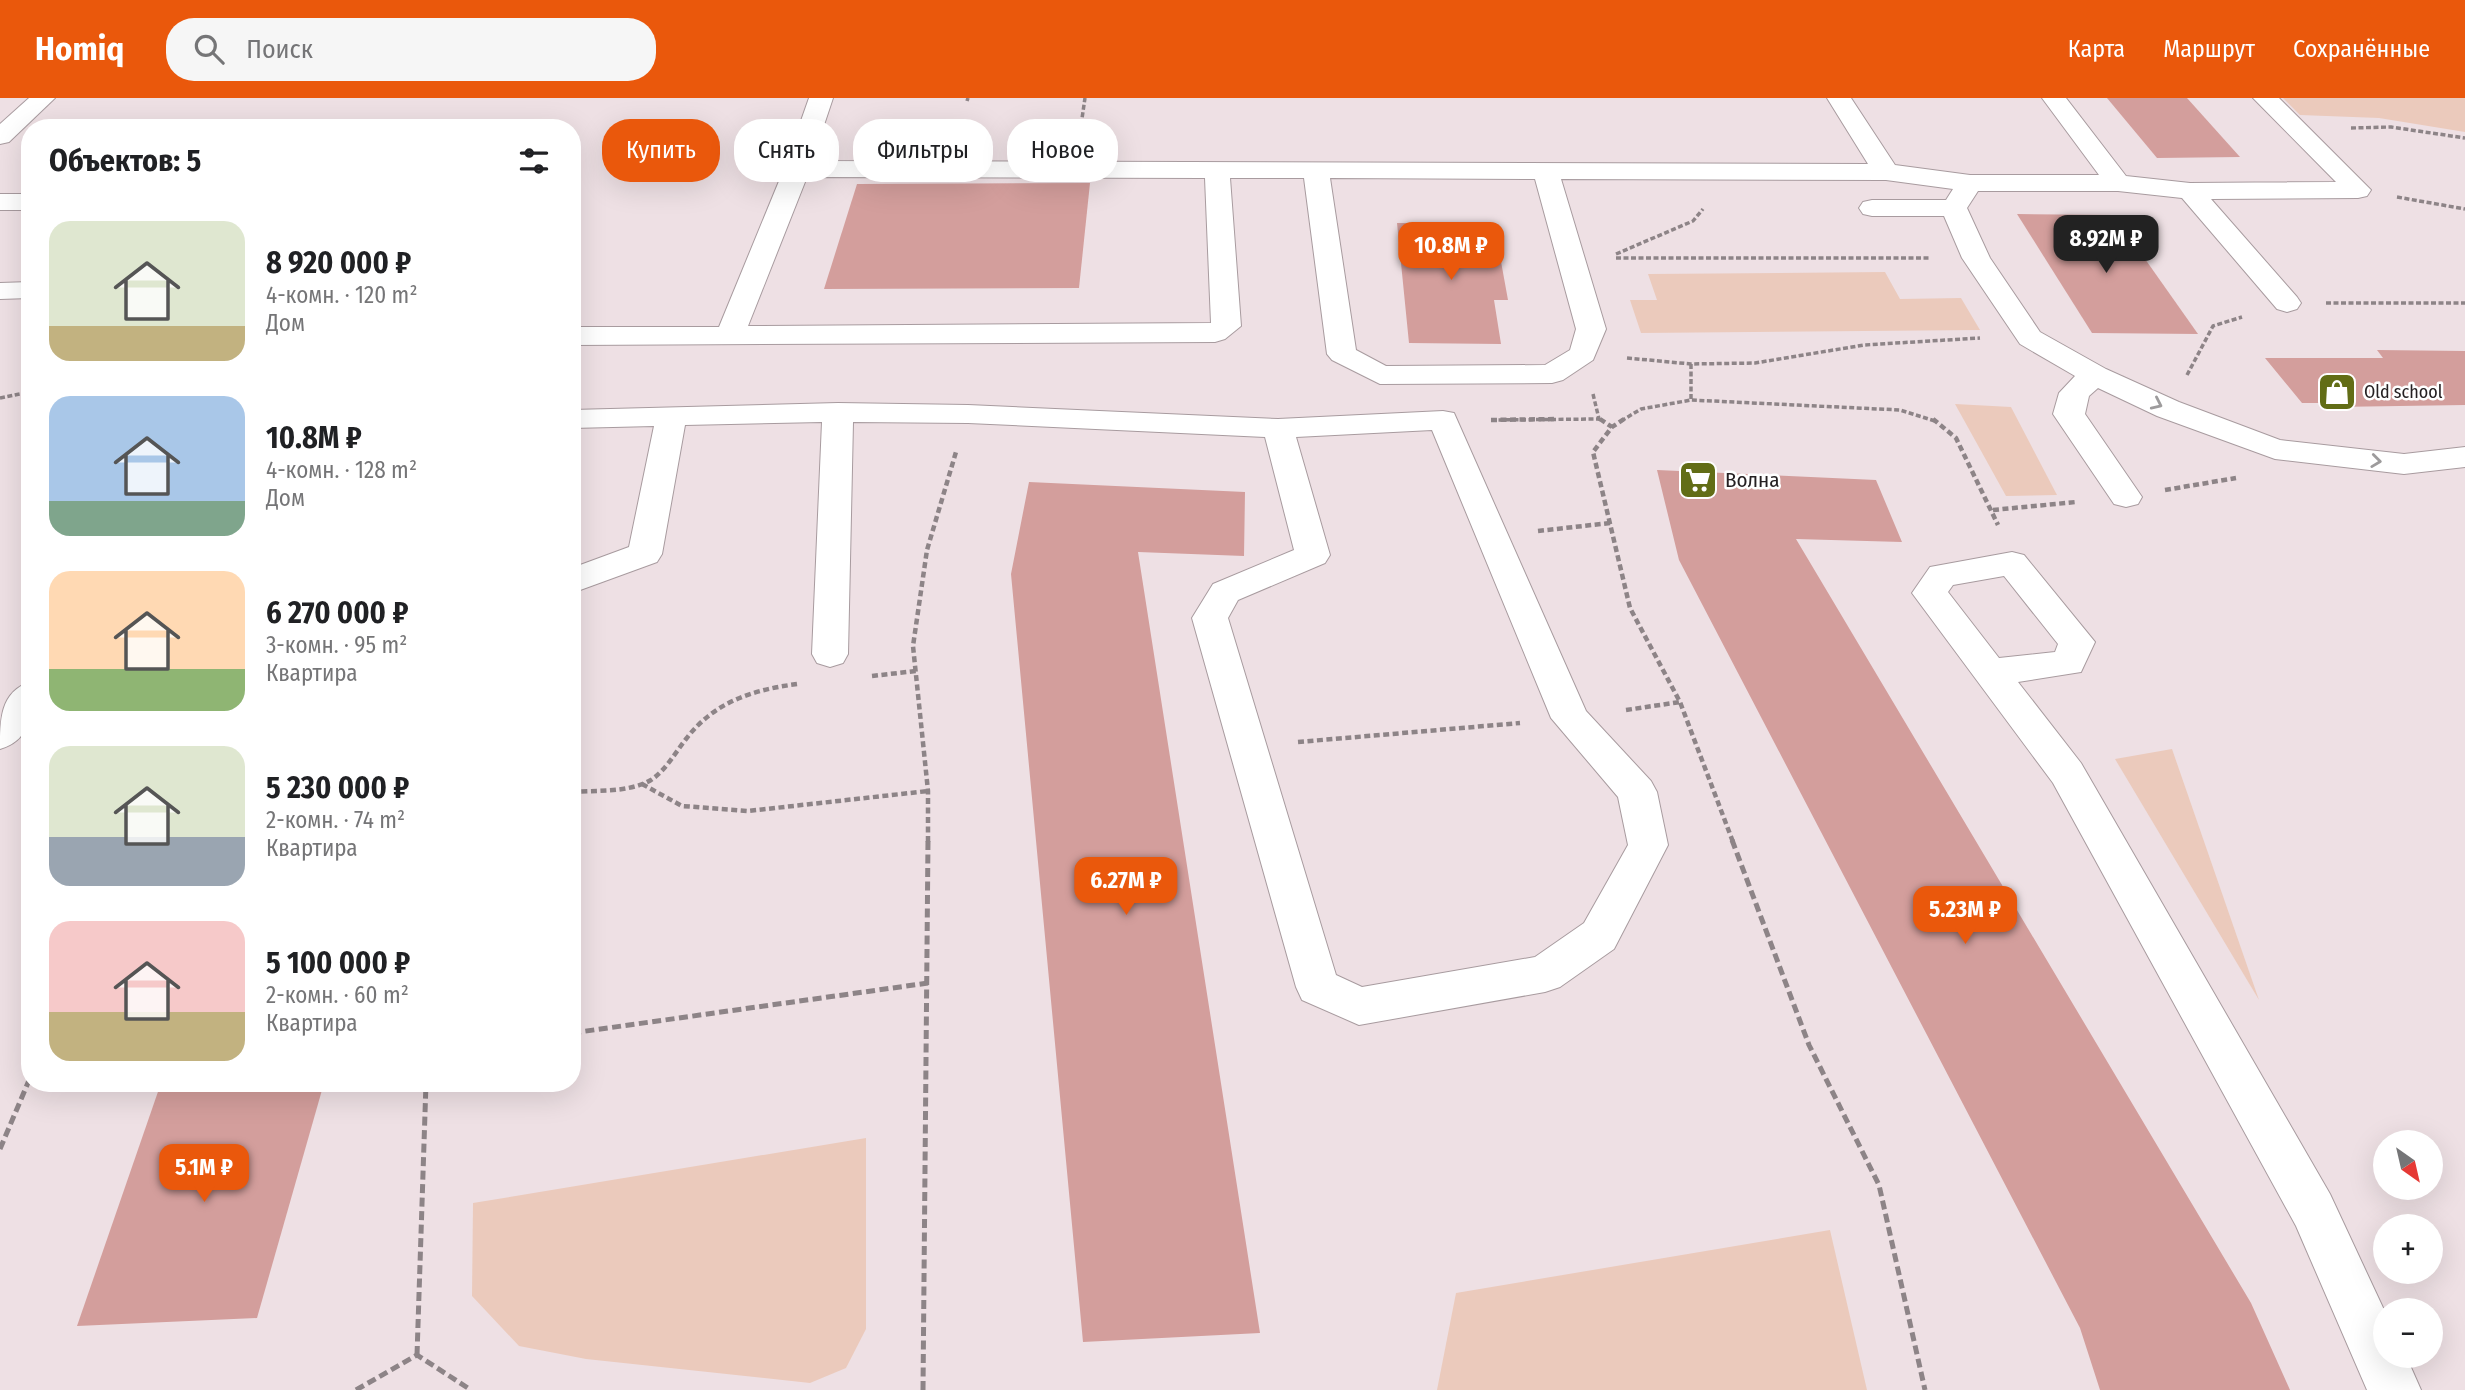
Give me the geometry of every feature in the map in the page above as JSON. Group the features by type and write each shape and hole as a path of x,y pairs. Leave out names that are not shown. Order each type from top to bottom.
{"lane":[{"path":"0,137 43,98"},
{"path":"814,119 821,98"},
{"path":"1839,98 1886,172"},
{"path":"2054,98 2118,183"},
{"path":"2265,98 2358,190"},
{"path":"839,169 1886,172 1970,183 2118,183 2190,191 2358,190"},
{"path":"581,336 1215,333 1226,326 1217,170"},
{"path":"1316,171 1342,354 1380,375 1552,374 1583,354 1591,329 1546,171"},
{"path":"730,335 792,182"},
{"path":"1954,208 1970,183"},
{"path":"2190,191 2287,303"},
{"path":"0,202 21,202"},
{"path":"1872,208 1954,208"},
{"path":"1954,208 1976,258 2030,338 2095,375 2168,408 2275,449 2404,464 2465,457"},
{"path":"0,291 21,290"},
{"path":"2095,375 2074,393 2069,415 2126,497"},
{"path":"830,654 838,412"},
{"path":"581,419 838,412 968,414 1278,428 1443,421 1570,718 1637,792 1648,845 1599,936 1545,974 1359,1006 1318,988 1210,618 1225,592 1313,555 1278,428"},
{"path":"581,578 645,554 671,418"},
{"path":"1991,672 2068,663 2077,642 2012,563 1942,575 1930,593 2067,773 2313,1210 2394,1390"},
{"path":"0,735 21,707"}],"path":[{"path":"2298,129 2391,127 2465,138"},
{"path":"1703,172 1711,200 1693,221 1605,258 1976,258"},
{"path":"2358,190 2465,209"},
{"path":"2168,408 2213,326 2287,303 2465,303"},
{"path":"1583,354 1691,365 1755,363 1877,344 1954,338 2030,338"},
{"path":"1691,365 1691,400"},
{"path":"0,398 21,394"},
{"path":"1925,1390 1879,1185 1810,1045 1680,702 1630,608 1593,452 1612,427 1641,409 1691,400 1900,410 1931,418 1956,438 1993,510 2012,563"},
{"path":"923,1390 928,791 913,646 927,550 968,414"},
{"path":"1443,421 1599,419"},
{"path":"1492,536 1610,523"},
{"path":"866,676 916,671"},
{"path":"581,791 642,784 666,768 688,735 718,705 759,688 806,683"},
{"path":"1248,746 1570,718 1680,702"},
{"path":"642,784 682,806 748,811 928,791"},
{"path":"581,1032 928,983"},
{"path":"0,1149 24,1092"},
{"path":"417,1355 426,1092"},
{"path":"356,1390 417,1355"},
{"path":"417,1355 471,1390"}],"shaded area":[{"path":"2283,98 2465,98 2465,132 2379,118 2300,115"},
{"path":"1885,272 1900,299 1961,298 1980,330 1641,333 1630,300 1657,300 1648,274"},
{"path":"1955,404 2011,407 2057,495 2006,496"},
{"path":"2172,749 2259,1000 2115,759"},
{"path":"866,1138 866,1329 846,1368 810,1383 586,1359 519,1346 472,1296 473,1203"},
{"path":"1830,1230 1867,1390 1437,1390 1456,1293"}],"building":[{"path":"2107,98 2187,98 2240,157 2157,158"},
{"path":"1090,183 1079,288 824,289 857,184"},
{"path":"2017,214 2114,215 2198,334 2092,333"},
{"path":"1397,223 1494,223 1508,300 1494,300 1501,344 1409,343"},
{"path":"2377,350 2465,351 2465,405 2334,407 2331,403 2302,403 2265,358 2383,358"},
{"path":"1657,470 1876,480 1902,542 1796,539 2251,1303 2290,1390 2100,1390 2080,1328 1679,560"},
{"path":"1029,482 1245,492 1244,556 1138,552 1260,1333 1083,1342 1011,574"},
{"path":"158,1092 321,1092 257,1318 77,1326"}],"place":[{"name":"Old school","path":"2337,392"},
{"name":"Волна","path":"1698,480"}]}
